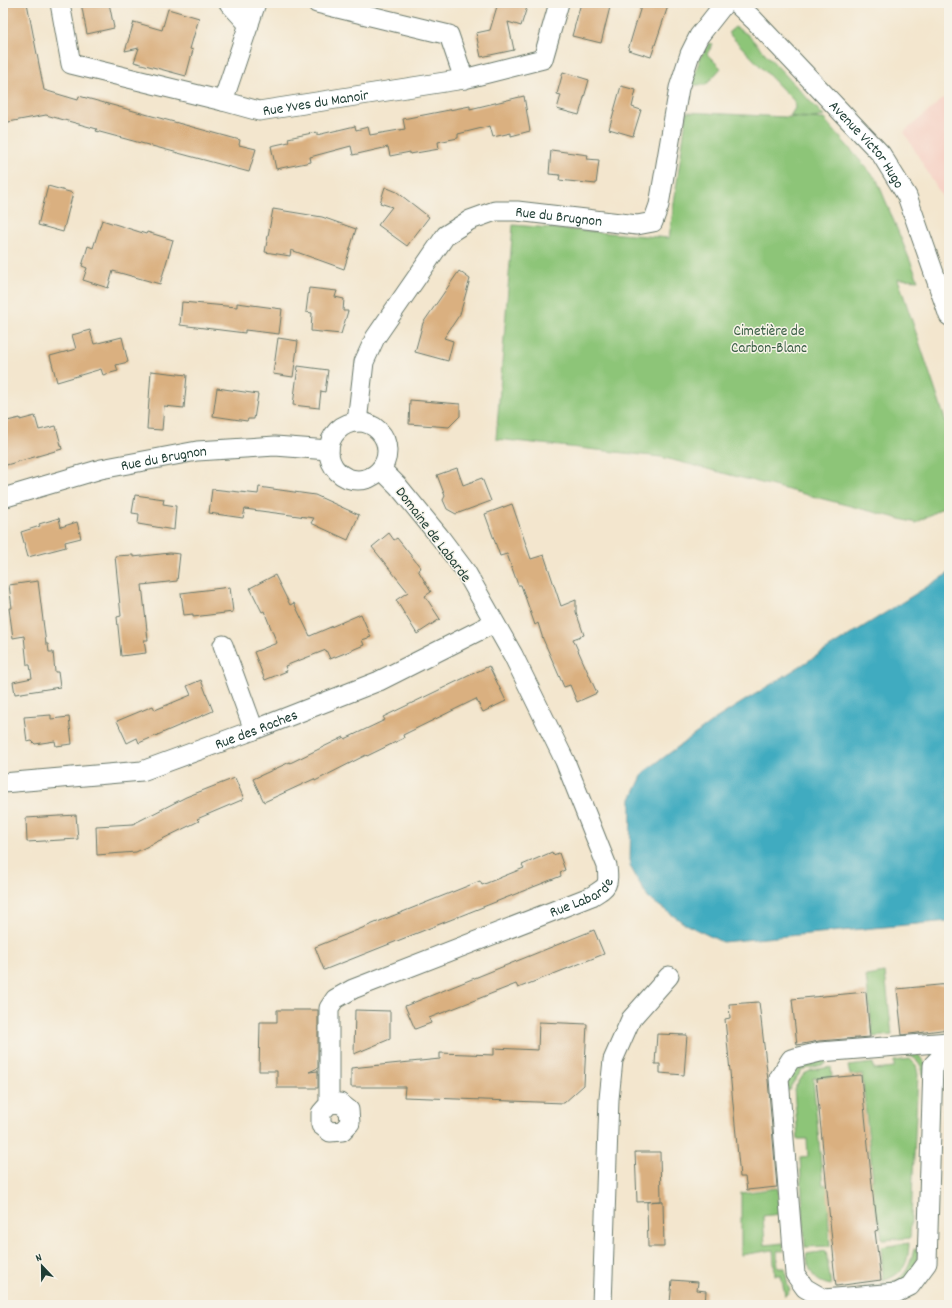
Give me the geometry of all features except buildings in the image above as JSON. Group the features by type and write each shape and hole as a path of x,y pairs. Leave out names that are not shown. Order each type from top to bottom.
{"street":[{"name":"Rue Yves du Manoir","path":"60,3 71,64 259,111 464,79 543,59 559,3"},
{"path":"229,3 249,25"},
{"path":"223,101 256,3"},
{"path":"317,3 449,35 464,79"},
{"name":"Rue du Brugnon","path":"357,422 364,362 375,338 446,235 470,220 495,211 517,211 637,226 653,222 659,205 679,88 690,54 699,36 725,3"},
{"name":"Avenue Victor Hugo","path":"736,3 882,154 907,196 949,316"},
{"path":"357,422 367,423 375,427 382,434 386,443 387,452 385,461 374,475 366,479 357,480 348,478 334,467 330,458 329,450 331,441 341,428 349,423 357,422"},
{"name":"Rue du Brugnon","path":"3,498 101,469 197,451 275,446 329,450"},
{"name":"Domaine de Labarde","path":"380,469 402,492 439,536 461,566 494,624"},
{"name":"Rue des Roches","path":"3,783 142,772 379,681 494,624"},
{"name":"Rue Labarde","path":"334,1103 339,1009 335,999 353,989 592,896 604,889 608,881 607,866 565,761 514,655 494,624"},
{"path":"223,645 254,730"},
{"path":"602,1305 609,1099 613,1060 631,1019 669,976"},
{"path":"949,1042 813,1053 791,1059 779,1078 795,1274 805,1288 824,1299 896,1293 910,1286 927,1263 934,1065 949,1049"},
{"path":"916,1045 934,1065"}],"shaded area":[{"path":"949,94 949,215 944,200 904,132"}],"green space":[{"path":"735,27 747,34 824,116 813,118 790,116 795,108 794,101 728,33"},
{"path":"709,43 713,44 707,54 721,68 706,85 691,85 701,56"},
{"name":"Cimetière de Carbon-Blanc","path":"687,112 824,119 877,180 918,280 898,279 949,431 949,504 916,523 661,457 496,439 513,225 669,238"},
{"path":"885,973 892,1035 873,1037 866,976"},
{"path":"916,1052 926,1065 928,1076 923,1075 920,1064 915,1059 905,1054"},
{"path":"826,1057 826,1064 802,1070 791,1086 790,1090 784,1091 796,1066"},
{"path":"910,1059 916,1065 918,1074 910,1238 882,1240 880,1222 878,1222 875,1205 828,1210 830,1246 805,1247 800,1158 808,1157 807,1139 798,1139 794,1089 804,1074 812,1070 831,1067 832,1077 813,1078 823,1185 873,1179 862,1074 850,1075 848,1066 873,1063 874,1070 894,1068 894,1061"},
{"path":"778,1188 780,1214 763,1216 765,1245 783,1243 784,1251 777,1252 778,1268 785,1268 790,1290 785,1296 781,1275 775,1275 773,1250 741,1255 741,1193"},
{"path":"909,1243 904,1267 896,1275 883,1281 881,1247"},
{"path":"914,1249 919,1250 915,1269 903,1284 864,1287 884,1284 898,1279 907,1269"},
{"path":"826,1251 831,1285 825,1284 813,1275 810,1270 806,1254"}],"water":[{"path":"949,573 949,921 722,942 685,924 648,898 630,866 631,799 644,772 717,718"}]}
